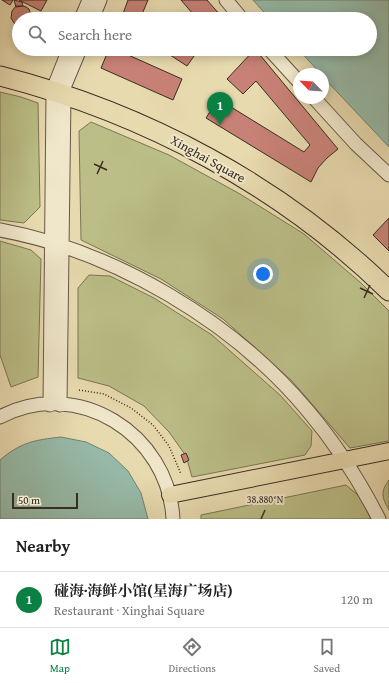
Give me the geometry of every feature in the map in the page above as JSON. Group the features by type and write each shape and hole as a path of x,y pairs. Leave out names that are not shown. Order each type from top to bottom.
{"highway":[{"name":"Xinghai Square","path":"0,66 124,117 209,157 236,173 314,226 389,291"},
{"name":"Xinghai Square","path":"0,76 32,84 99,96 186,134 241,165 320,218 389,277"}],"main road":[{"path":"172,506 347,464 389,451"},
{"path":"347,464 389,461"}],"street":[{"path":"84,12 89,0"},
{"path":"95,12 100,0"},
{"path":"226,0 236,12"},
{"path":"55,405 59,89 67,56"},
{"path":"59,89 76,56"},
{"path":"275,56 293,75"},
{"path":"319,104 356,144 389,175"},
{"path":"0,230 34,237 115,267 151,284 186,304 218,328 250,353 284,385 307,410 332,440 363,487 380,519"},
{"path":"0,417 36,406 55,405 74,406 110,418 126,428 140,441 152,456 162,472 172,506"}],"path":[{"path":"79,390 104,394 131,408 153,425 168,446 181,474"}],"green space":[{"path":"0,92 38,103 40,207 24,223 0,220"},
{"path":"91,122 169,155 240,194 304,234 361,283 389,311 389,441 350,448 292,381 223,319 161,279 81,240 79,131"},
{"path":"0,241 31,250 41,259 38,377 11,387 0,355"},
{"path":"89,275 110,276 154,298 212,335 280,395 312,431 311,446 305,455 192,477 186,456 169,432 144,406 109,386 78,378 78,288"},
{"path":"389,480 389,510 385,502 383,492"},
{"path":"346,485 360,497 371,519 201,519 201,515"}],"shaded area":[{"path":"253,0 389,0 389,147 329,83 329,68 315,68 304,56 377,56 377,12 264,12"},
{"path":"61,437 86,442 109,453 128,471 141,493 148,519 0,519 0,460 15,449 29,443 43,439"}],"building":[{"path":"2,0 13,0 10,5"},
{"path":"14,0 22,2 23,6 16,7"},
{"path":"19,0 47,0 41,11"},
{"path":"128,0 148,0 143,12 124,12"},
{"path":"181,0 207,0 218,12 191,12"},
{"path":"16,6 23,6 29,9 30,12 12,12 12,20 11,18 12,11"},
{"path":"106,56 130,56 182,79 173,100 101,68"},
{"path":"172,56 194,56 187,66"},
{"path":"248,56 261,56 293,95 293,104 301,104 338,149 318,168 311,182 206,118 218,99 304,152 310,145 256,81 243,94 227,79"},
{"path":"389,218 389,251 373,235"},
{"path":"186,453 189,460 184,463 181,455"}],"place":[{"name":"碰海·海鲜小馆(星海广场店)","path":"220,125"}]}
